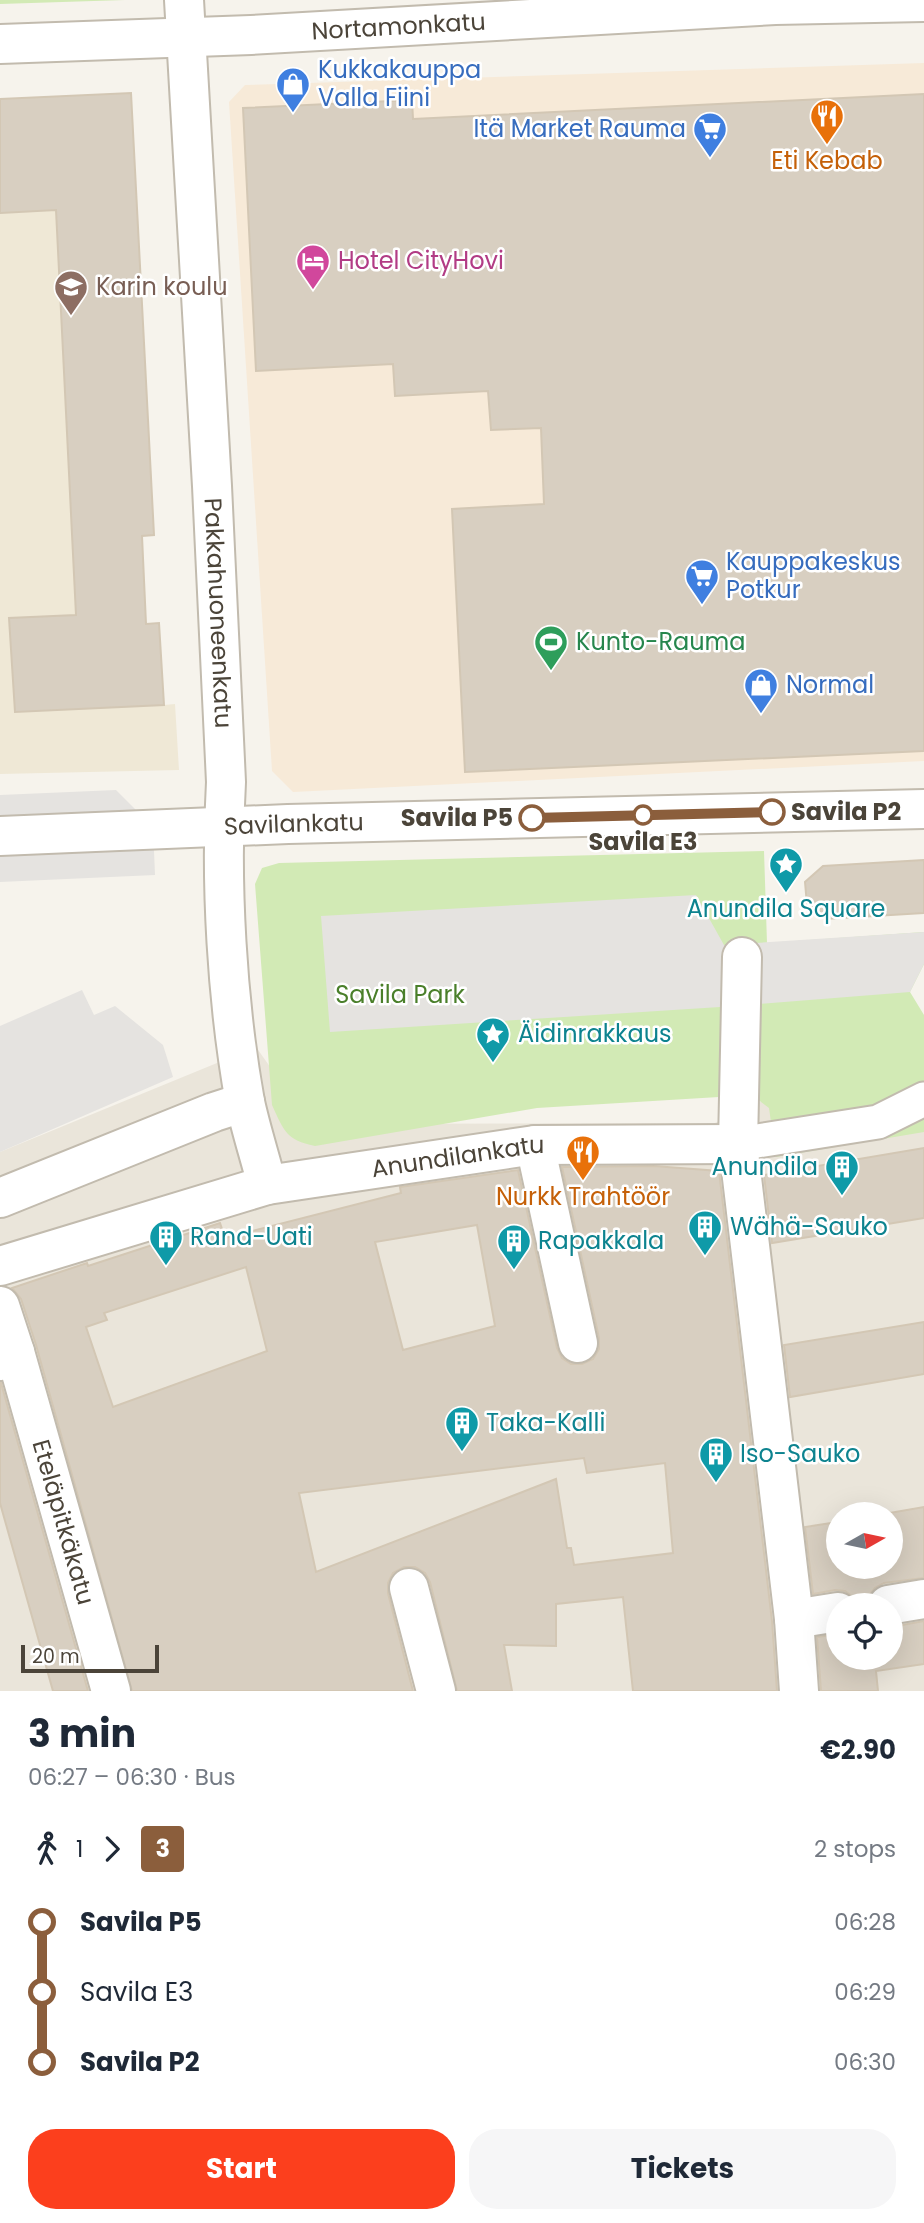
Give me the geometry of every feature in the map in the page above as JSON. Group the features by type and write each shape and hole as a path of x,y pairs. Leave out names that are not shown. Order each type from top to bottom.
{"street":[{"name":"Pakkahuoneenkatu","path":"184,0 226,782 223,828 229,981 246,1102 267,1185"},
{"name":"Nortamonkatu","path":"0,44 187,38 775,5 924,2"},
{"name":"Savilankatu","path":"0,835 288,824 924,809"},
{"path":"742,957 738,1144 794,1619 799,1691"},
{"name":"Anundilankatu","path":"0,1266 267,1185 535,1145 738,1144 878,1122 924,1099"},
{"path":"0,1198 214,1112 246,1102"},
{"path":"535,1145 578,1343"},
{"path":"0,1306 8,1357"},
{"name":"Eteläpitkäkatu","path":"8,1357 111,1691"},
{"path":"409,1588 436,1691"},
{"path":"903,1602 924,1599"},
{"path":"794,1619 826,1614"}],"shaded area":[{"path":"924,63 924,761 293,792 272,771 229,102 245,85"},
{"name":"Karin koulu","path":"131,93 154,535 142,536 146,623 159,623 164,705 175,704 179,770 0,774 0,99"},
{"path":"116,790 153,827 155,875 0,882 0,795"},
{"path":"696,895 724,945 924,932 924,964 910,992 330,1032 321,916"},
{"path":"82,990 94,1015 115,1006 163,1045 173,1077 0,1152 0,1026"},
{"path":"256,1047 290,1095 335,1124 715,1123 768,1098 924,1072 924,1691 0,1691 0,1152"}],"green space":[{"path":"0,0 125,0 0,4"},
{"name":"Savila Park","path":"764,851 767,943 924,932 924,964 910,992 924,1015 924,1132 776,1157 769,1108 752,1095 537,1108 315,1146 298,1141 283,1128 272,1105 255,884 262,868 279,863"}],"building":[{"name":"Karin koulu","path":"131,93 154,535 142,536 146,624 159,623 164,705 15,712 9,618 76,615 56,210 0,213 0,99"},
{"path":"924,94 924,751 465,772 452,509 544,504 541,428 491,430 488,391 395,396 393,364 256,371 243,108 412,100 413,119"},
{"path":"924,860 924,913 825,919 807,905 805,882 823,866"},
{"name":"Anundila","path":"924,1148 924,1218 772,1243 764,1175"},
{"path":"654,1166 719,1171 772,1621 777,1691 633,1691 623,1597 556,1604 556,1646 504,1645 512,1691 457,1691 430,1582 425,1573 415,1567 404,1567 393,1573 388,1583 388,1593 413,1691 132,1691 36,1345 21,1299 12,1288 220,1223 225,1238 401,1193 400,1187 518,1170 557,1348 562,1358 571,1364 582,1364 593,1359 599,1349 599,1338 562,1167","holes":["477,1225 495,1326 403,1350 375,1242","246,1267 267,1351 113,1407 86,1327 107,1320 104,1313","584,1458 587,1473 665,1463 673,1553 574,1565 571,1548 567,1548 556,1479 316,1572 299,1493"]},
{"path":"924,1322 924,1374 790,1397 784,1345"},
{"path":"0,1383 88,1691 53,1691 0,1503"},
{"path":"924,1507 924,1578 884,1583 871,1593 835,1590 813,1594 805,1527 826,1524 826,1579 903,1579 903,1511"},
{"path":"924,1621 924,1664 903,1667 903,1625"},
{"path":"826,1636 826,1670 883,1670 876,1671 878,1691 821,1691 817,1637"}],"bus line":[{"name":"3","path":"532,818 772,812"}],"place":[{"name":"Kukkakauppa Valla Fiini","path":"293,114"},
{"name":"Eti Kebab","path":"827,146"},
{"name":"Itä Market Rauma","path":"710,159"},
{"name":"Hotel CityHovi","path":"313,291"},
{"name":"Karin koulu","path":"71,317"},
{"name":"Kauppakeskus Potkur","path":"702,606"},
{"name":"Kunto-Rauma","path":"551,672"},
{"name":"Normal","path":"761,715"},
{"name":"Savila P2","path":"772,812"},
{"name":"Savila E3","path":"643,815"},
{"name":"Savila P5","path":"532,818"},
{"name":"Anundila Square","path":"786,894"},
{"name":"Äidinrakkaus","path":"493,1064"},
{"name":"Nurkk Trahtöör","path":"583,1182"},
{"name":"Anundila","path":"842,1197"},
{"name":"Wähä-Sauko","path":"705,1257"},
{"name":"Rand-Uati","path":"166,1267"},
{"name":"Rapakkala","path":"514,1271"},
{"name":"Taka-Kalli","path":"462,1453"},
{"name":"Iso-Sauko","path":"716,1484"}]}
